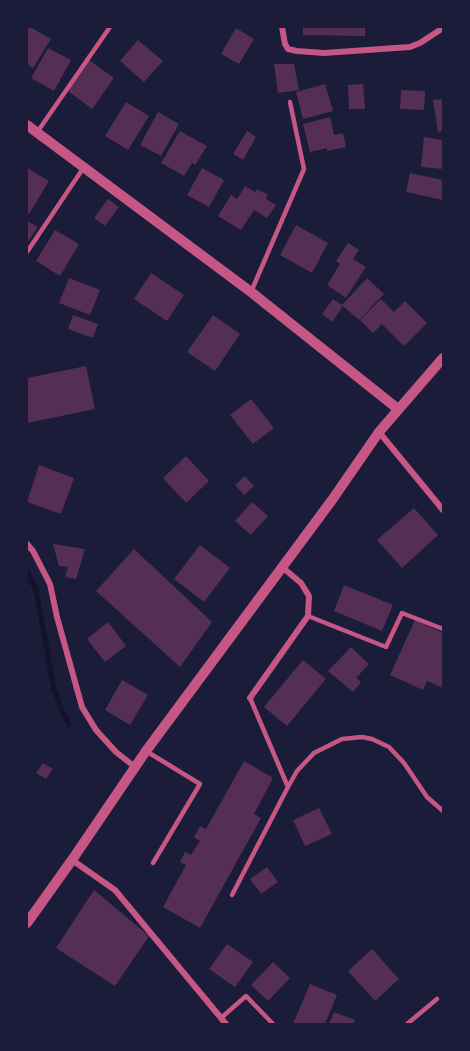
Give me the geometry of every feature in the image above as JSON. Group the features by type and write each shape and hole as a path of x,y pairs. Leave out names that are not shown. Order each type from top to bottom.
{"street":[{"path":"282,27 288,49 324,53 410,47 443,28"},
{"path":"27,125 251,292 399,409"},
{"path":"27,923 146,751 332,500 379,432 443,358"},
{"path":"379,432 443,510"},
{"path":"27,544 50,584 82,707 96,730 135,767"},
{"path":"250,698 308,616 309,596 301,583 282,566"},
{"path":"72,860 115,890 223,1021"}],"lane":[{"path":"37,133 110,27"},
{"path":"251,292 304,169 290,102"},
{"path":"27,252 84,167"},
{"path":"308,616 386,647 402,613 443,629"},
{"path":"250,698 288,787"},
{"path":"232,895 297,771 314,753 342,739 362,737 389,747 404,763 427,797 443,811"},
{"path":"146,751 200,784 153,863"},
{"path":"223,1021 246,996 273,1024"},
{"path":"407,1024 436,999"}],"building":[{"path":"27,27 51,39 33,68 27,64"},
{"path":"303,27 365,27 365,36 303,35"},
{"path":"236,28 254,39 239,64 221,54"},
{"path":"138,40 163,61 144,82 120,61"},
{"path":"48,48 71,60 54,91 31,78"},
{"path":"89,60 114,78 92,109 68,91"},
{"path":"274,64 294,64 299,90 278,93"},
{"path":"325,84 333,111 303,119 296,92"},
{"path":"363,84 365,109 349,109 348,85"},
{"path":"401,90 425,91 424,110 400,109"},
{"path":"443,99 443,131 438,132 433,100"},
{"path":"126,102 149,116 128,150 105,136"},
{"path":"158,112 179,124 161,156 140,145"},
{"path":"330,117 334,135 343,133 346,147 310,152 303,124"},
{"path":"180,131 207,146 195,165 192,163 184,176 161,163"},
{"path":"247,131 256,137 243,160 233,154"},
{"path":"424,137 443,140 443,169 421,167"},
{"path":"27,168 49,181 29,214 27,213"},
{"path":"202,168 224,180 209,207 187,195"},
{"path":"410,173 443,180 443,200 406,192"},
{"path":"245,186 255,192 257,189 268,195 266,199 276,205 267,218 254,210 241,230 218,216 231,195 237,199"},
{"path":"108,199 119,207 105,226 94,218"},
{"path":"27,221 38,227 27,243"},
{"path":"296,225 328,243 312,273 280,255"},
{"path":"55,230 79,244 60,276 36,261"},
{"path":"348,243 359,250 353,259 366,267 346,298 327,285 340,264 336,261"},
{"path":"151,273 184,295 167,321 134,299"},
{"path":"69,278 100,290 90,315 59,303"},
{"path":"367,278 384,294 359,320 343,306 332,322 322,314 333,299 342,305"},
{"path":"381,299 394,312 405,301 427,323 404,346 382,324 373,333 360,320"},
{"path":"73,315 98,324 93,338 68,329"},
{"path":"213,315 240,334 215,371 187,352"},
{"path":"86,366 95,409 27,423 27,378"},
{"path":"251,399 274,428 253,444 230,415"},
{"path":"186,456 209,481 186,503 163,478"},
{"path":"39,465 74,478 61,514 27,502"},
{"path":"245,476 254,486 244,495 235,485"},
{"path":"252,502 268,516 251,535 235,521"},
{"path":"414,508 438,535 402,568 377,540"},
{"path":"53,544 85,549 76,579 65,577 68,567 59,566"},
{"path":"200,545 230,568 204,602 174,579"},
{"path":"134,549 212,622 180,667 96,591"},
{"path":"344,585 393,605 382,631 334,611"},
{"path":"415,620 443,633 443,688 427,681 423,690 390,675"},
{"path":"108,622 126,646 105,662 87,639"},
{"path":"351,647 369,664 356,678 361,682 353,692 328,671"},
{"path":"303,660 326,679 287,726 264,707"},
{"path":"122,680 148,695 130,725 105,710"},
{"path":"244,761 273,778 254,814 261,818 200,928 163,907 186,865 180,862 185,852 191,855 200,841 194,837 200,826 206,829"},
{"path":"43,763 53,769 46,779 36,773"},
{"path":"319,808 332,834 305,846 293,820"},
{"path":"267,867 278,882 261,894 250,879"},
{"path":"94,890 149,936 115,986 56,948"},
{"path":"227,944 253,962 235,987 209,969"},
{"path":"372,949 399,979 375,1001 348,971"},
{"path":"273,962 290,978 268,1001 251,985"},
{"path":"310,984 337,995 325,1024 293,1024"},
{"path":"334,1012 355,1020 353,1024 329,1024"}],"waterway":[{"path":"27,572 36,590 54,689 69,725"}]}
